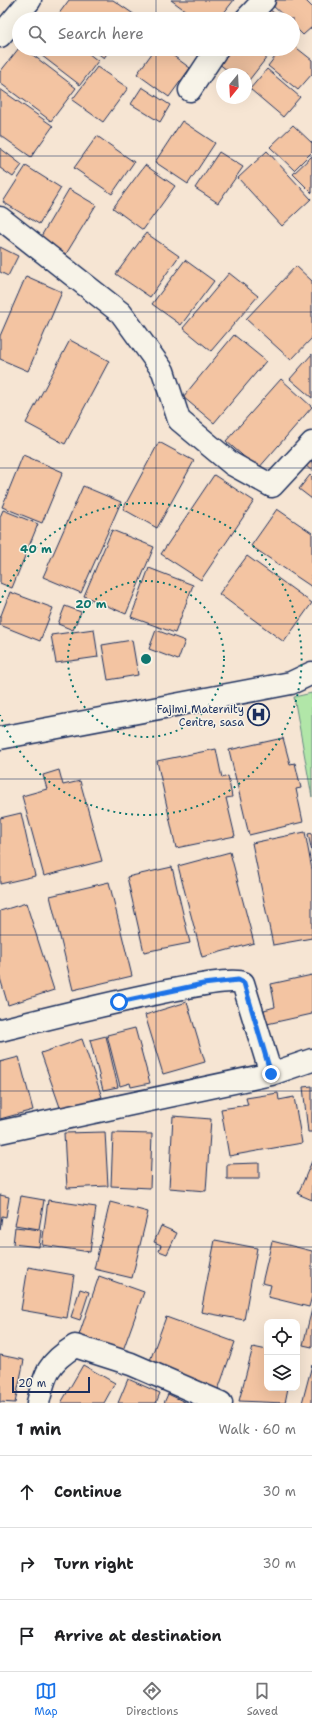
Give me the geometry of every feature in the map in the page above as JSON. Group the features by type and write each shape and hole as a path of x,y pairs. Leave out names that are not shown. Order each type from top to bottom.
{"street":[{"path":"20,12 30,0"},
{"path":"253,12 264,0"},
{"path":"0,36 12,22"},
{"path":"190,90 212,56"},
{"path":"0,218 121,312 162,371 179,420 232,464 272,486 312,443"},
{"path":"0,738 291,683 312,673"},
{"path":"0,1030 196,986 238,980 244,983 271,1074"},
{"path":"0,1132 271,1074 312,1060"},
{"path":"38,1403 44,1376 60,1355 75,1346 131,1364 221,1403"}],"green space":[{"path":"312,693 312,797 294,697"}],"building":[{"path":"69,0 113,0 131,12 60,12"},
{"path":"171,0 234,0 225,12 187,12"},
{"path":"273,0 305,0 312,7 312,27 303,35 300,32 300,12 280,12 270,3"},
{"path":"263,4 273,12 257,12"},
{"path":"300,51 312,60 312,74 298,90 268,66 276,56 300,56"},
{"path":"13,56 34,56 76,88 51,121 0,83 0,72"},
{"path":"42,56 92,56 98,61 80,85"},
{"path":"150,56 174,56 190,68 169,97 137,74"},
{"path":"223,56 268,56 252,76 252,68 224,68 218,63"},
{"path":"97,67 128,88 103,122 72,100"},
{"path":"267,69 300,97 283,117 252,91 252,87"},
{"path":"142,87 170,105 160,122 131,104"},
{"path":"0,89 53,126 31,157 0,135"},
{"path":"182,121 215,143 188,184 155,162"},
{"path":"293,125 312,143 312,152 294,170 270,147"},
{"path":"97,136 134,162 112,194 74,168"},
{"path":"0,148 22,165 13,177 0,168"},
{"path":"267,151 311,199 282,226 238,178"},
{"path":"219,152 243,167 218,203 195,188"},
{"path":"312,156 312,193 293,174"},
{"path":"145,165 175,186 143,230 113,208"},
{"path":"26,166 61,188 39,224 3,202"},
{"path":"69,189 96,205 66,254 40,238"},
{"path":"146,233 179,256 150,297 116,274"},
{"path":"0,247 18,256 8,276 0,272"},
{"path":"185,260 214,281 181,325 152,304"},
{"path":"296,266 312,281 312,338 291,360 246,319"},
{"path":"229,273 258,296 211,351 183,328"},
{"path":"26,276 62,292 28,371 0,359 0,336"},
{"path":"234,335 266,361 214,423 183,397"},
{"path":"70,340 109,361 65,444 26,423"},
{"path":"312,354 312,398 290,379"},
{"path":"281,379 312,407 258,469 226,441"},
{"path":"159,442 194,461 157,528 123,509"},
{"path":"23,455 63,472 42,523 2,507"},
{"path":"312,457 312,471 305,465"},
{"path":"214,475 254,501 201,580 161,554"},
{"path":"310,475 312,477 312,499 299,489"},
{"path":"83,486 121,502 81,593 43,577"},
{"path":"277,509 312,533 312,587 251,546"},
{"path":"3,510 38,524 12,588 0,583 0,517"},
{"path":"112,530 154,547 126,614 84,596"},
{"path":"247,556 312,603 284,642 219,594"},
{"path":"149,568 193,585 175,633 131,617"},
{"path":"10,592 53,608 40,641 0,625 0,618"},
{"path":"65,606 81,612 73,630 58,624"},
{"path":"94,629 98,657 56,663 51,635"},
{"path":"156,630 185,641 178,660 149,649"},
{"path":"132,640 138,675 108,680 102,645"},
{"path":"283,738 290,764 295,763 301,788 296,789 303,822 249,835 229,750"},
{"path":"216,749 222,778 228,776 232,797 226,798 235,836 176,848 157,761"},
{"path":"59,770 63,785 80,781 102,861 44,876 22,796 47,789 43,775"},
{"path":"21,813 35,876 0,884 0,818"},
{"path":"305,832 312,870 312,938 273,945 252,843"},
{"path":"312,833 312,852 308,834"},
{"path":"230,852 254,943 202,957 178,866"},
{"path":"172,867 190,943 144,952 127,877"},
{"path":"109,882 132,976 73,990 50,896"},
{"path":"26,903 54,990 8,1005 0,978 0,911"},
{"path":"312,975 312,1014 267,1024 264,1010 275,1007 271,984"},
{"path":"187,1002 205,1062 163,1074 145,1015"},
{"path":"135,1028 150,1083 131,1087 130,1083 120,1086 107,1035"},
{"path":"106,1036 118,1087 103,1090 90,1040"},
{"path":"82,1039 102,1097 61,1110 41,1053"},
{"path":"19,1057 33,1110 0,1119 0,1062"},
{"path":"312,1086 312,1132 308,1132 303,1087"},
{"path":"278,1093 279,1100 294,1097 302,1143 229,1156 221,1109 248,1105 246,1098"},
{"path":"173,1116 211,1119 206,1191 169,1188"},
{"path":"105,1132 108,1186 67,1188 64,1133"},
{"path":"113,1133 152,1134 150,1188 111,1186"},
{"path":"312,1161 312,1200 298,1194"},
{"path":"259,1163 259,1179 227,1179 227,1164"},
{"path":"0,1195 9,1197 6,1217 2,1216 0,1230"},
{"path":"21,1196 44,1200 39,1229 15,1225"},
{"path":"48,1200 96,1207 90,1252 42,1245"},
{"path":"110,1202 148,1212 132,1278 94,1269"},
{"path":"161,1226 177,1233 167,1254 159,1251 161,1245 154,1242"},
{"path":"15,1227 41,1230 39,1247 13,1244"},
{"path":"215,1240 257,1248 244,1320 201,1312"},
{"path":"272,1241 312,1251 312,1296 309,1307 268,1297 271,1285 262,1283"},
{"path":"28,1267 74,1275 67,1318 21,1310"},
{"path":"99,1276 144,1292 122,1353 78,1338"},
{"path":"80,1289 89,1292 80,1320 71,1317"},
{"path":"312,1309 312,1347 303,1345"},
{"path":"166,1317 235,1342 218,1390 148,1366"},
{"path":"253,1347 264,1349 264,1391 287,1391 285,1403 239,1401"},
{"path":"0,1355 24,1360 15,1403 0,1402"},
{"path":"83,1365 115,1383 104,1403 61,1403"},
{"path":"312,1365 312,1403 302,1403"},
{"path":"128,1379 160,1393 156,1403 118,1403"},
{"path":"168,1394 187,1403 164,1403"}],"place":[{"name":"Fajimi Maternity Centre, sasa","path":"259,715"}],"route":[{"path":"119,1002 203,984 238,980 244,983 271,1074"}]}
